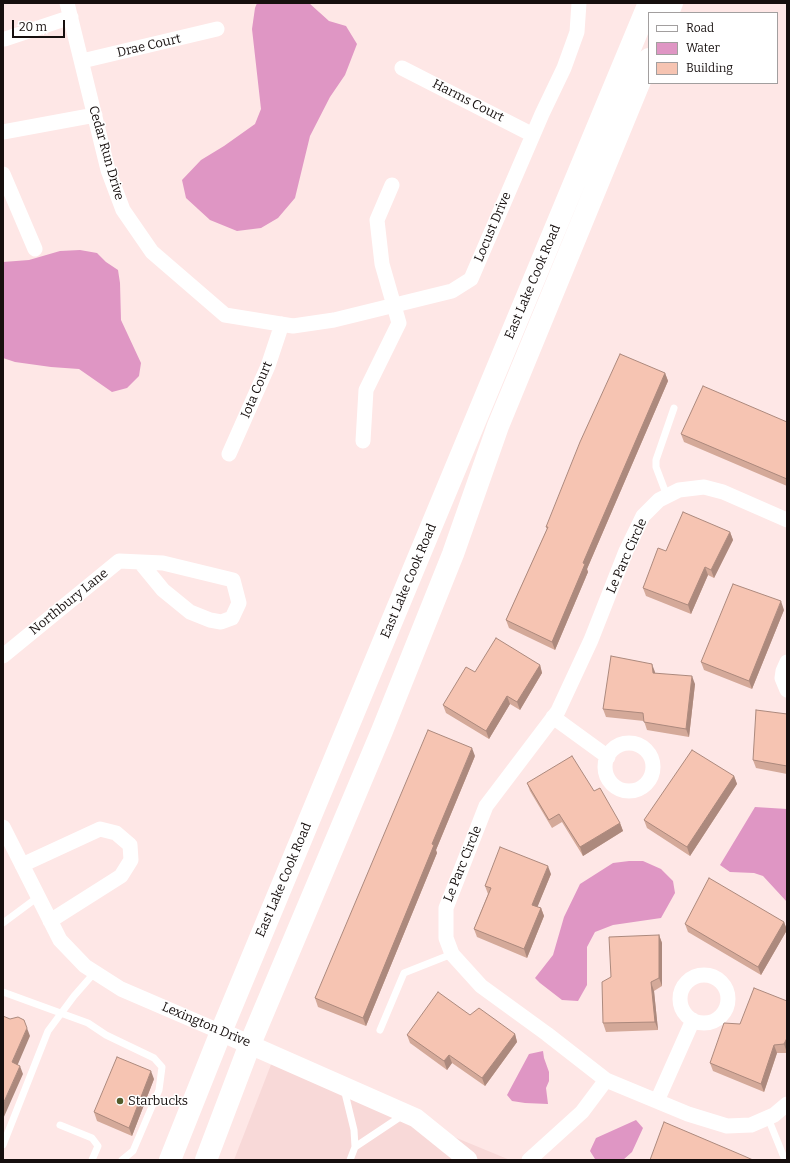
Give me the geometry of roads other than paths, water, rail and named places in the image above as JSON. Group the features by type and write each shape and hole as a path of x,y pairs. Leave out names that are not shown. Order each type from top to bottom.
{"main road":[{"name":"East Lake Cook Road","path":"170,1160 221,1032 649,3"},
{"name":"East Lake Cook Road","path":"206,1160 250,1044 382,731 453,554 498,426 648,61"}],"street":[{"name":"Locust Drive","path":"288,325 334,320 394,306 452,291 471,279 533,134 564,68 577,32 579,3"},
{"path":"5,39 69,10"},
{"name":"Cedar Run Drive","path":"69,10 108,170 123,210 152,252 225,314 288,325"},
{"name":"Drae Court","path":"82,61 217,29"},
{"name":"Harms Court","path":"402,68 533,134"},
{"path":"3,132 95,115"},
{"path":"3,174 35,249"},
{"path":"363,441 366,390 399,323 382,264 377,220 392,185"},
{"name":"Iota Court","path":"229,454 288,325"},
{"name":"Le Parc Circle","path":"787,520 723,492 704,487 679,490 659,500 643,516 626,550 591,640 558,711 486,806 446,908 446,938 452,954 481,986 547,1034 606,1080 688,1114 728,1126 751,1125 774,1115 787,1104"},
{"name":"Northbury Lane","path":"3,656 119,561 162,562 233,580 239,603 232,618 221,622 210,620 190,612 163,590 140,562"},
{"path":"787,662 782,678 787,690"},
{"path":"553,717 608,756"},
{"name":"Lexington Drive","path":"3,827 60,940 85,966 121,989 250,1044 416,1118 468,1160"},
{"path":"22,865 100,829 116,833 130,845 131,860 121,876 50,921"},
{"path":"657,1101 693,1020"},
{"path":"529,1160 582,1112 606,1080"}],"lane":[{"path":"667,496 656,467 656,460 674,408"},
{"path":"3,923 38,897"},
{"path":"380,1030 404,973 452,954"},
{"path":"3,1145 48,1031 74,996 95,972"},
{"path":"3,992 88,1023 106,1034 154,1058 162,1067 159,1090 133,1151 122,1160"},
{"path":"343,1085 354,1130 355,1147 350,1160"},
{"path":"355,1147 406,1113"},
{"path":"768,1118 785,1160"},
{"path":"60,1125 92,1138 98,1146 92,1160"}],"water":[{"path":"257,3 309,3 329,21 346,26 357,44 345,75 330,97 310,136 295,198 278,218 261,228 237,231 210,220 186,198 182,180 201,160 255,124 261,109 252,29"},
{"path":"80,250 97,253 106,262 118,270 120,283 121,320 141,363 139,376 127,388 112,392 79,369 15,362 3,358 3,262 29,260 60,251"},
{"path":"755,807 787,809 787,902 763,876 754,873 730,872 720,865"},
{"path":"643,861 661,869 673,881 675,893 661,918 613,925 595,932 587,947 587,985 578,1001 562,1000 535,978 553,955 564,917 580,884 613,863"},
{"path":"543,1051 549,1072 549,1081 546,1088 548,1104 512,1101 507,1095 529,1054"},
{"path":"636,1120 643,1128 632,1152 623,1160 595,1159 590,1151 596,1138"}],"place":[{"name":"Starbucks","path":"120,1101"}]}
